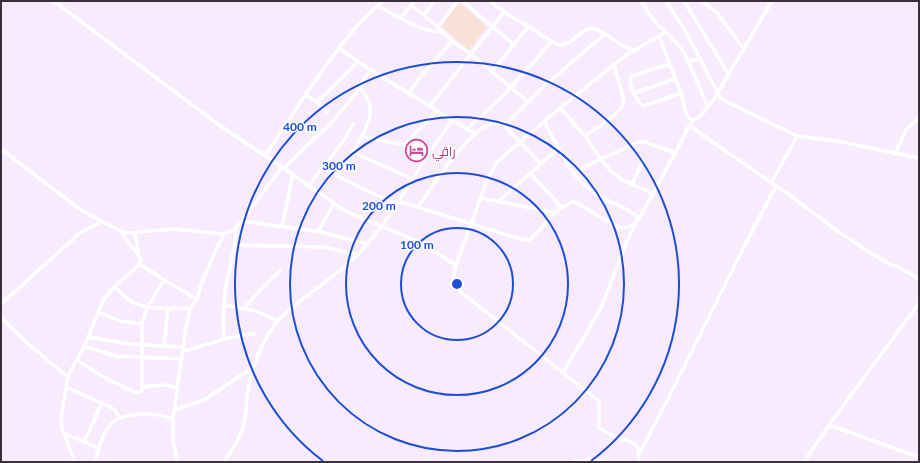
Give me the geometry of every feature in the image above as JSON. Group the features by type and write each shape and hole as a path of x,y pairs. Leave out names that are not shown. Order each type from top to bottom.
{"street":[{"path":"54,1 222,127 283,167 345,211 417,241 456,265"},
{"path":"265,156 339,48 382,1"},
{"path":"402,18 414,1"},
{"path":"424,15 434,1"},
{"path":"438,26 458,1"},
{"path":"462,1 514,45"},
{"path":"490,1 504,12 558,45 569,43 585,30 590,28 602,31 622,46 633,50"},
{"path":"641,1 657,25 666,32 684,54 708,107"},
{"path":"666,1 700,58 721,99 797,136 842,142 919,158"},
{"path":"684,1 729,75"},
{"path":"702,1 718,14 744,49"},
{"path":"563,373 600,308 627,241 690,125 708,107 718,93 772,1"},
{"path":"411,5 528,102"},
{"path":"378,6 426,30 432,32 443,32"},
{"path":"430,106 504,12"},
{"path":"492,71 528,27"},
{"path":"639,454 636,446 631,441 614,437 599,428 599,401 457,289 453,279 456,265 488,178 497,162 544,121 614,64 633,50 666,32"},
{"path":"418,207 452,160 475,133 489,124 496,122 508,122 545,85 605,34"},
{"path":"659,36 686,113 688,117 694,120"},
{"path":"409,93 422,75 452,40"},
{"path":"467,129 504,95 552,42"},
{"path":"339,48 357,62 452,121 475,133"},
{"path":"688,62 700,58"},
{"path":"317,102 357,62"},
{"path":"586,136 618,112 623,106 624,101 614,64"},
{"path":"669,64 632,76 630,78 630,83 638,103 644,106 680,93"},
{"path":"178,462 173,441 173,419 182,359 182,347 190,309 197,299 201,285 223,234 236,227 242,221 283,167 333,121 360,88 363,80 371,70"},
{"path":"634,93 675,79"},
{"path":"338,176 361,136 371,113 366,95 360,88"},
{"path":"306,95 317,102 327,112"},
{"path":"560,108 586,136 600,159 610,170 621,179 653,194"},
{"path":"404,145 436,111"},
{"path":"895,154 907,128 919,119"},
{"path":"224,462 241,434 246,416 248,388 252,368 261,347 278,321 301,300 344,268 358,255 382,226 439,137 452,121"},
{"path":"544,121 581,182 595,193 640,217"},
{"path":"502,123 541,164"},
{"path":"309,185 345,139 354,124"},
{"path":"690,125 882,260 891,265 897,266 919,279"},
{"path":"361,136 404,145 427,157"},
{"path":"772,183 797,136"},
{"path":"575,174 586,166 638,142 644,142 676,153"},
{"path":"499,201 559,148"},
{"path":"1,149 81,210 120,231 135,233 174,229 218,232 223,234"},
{"path":"352,152 413,179"},
{"path":"632,184 643,161"},
{"path":"322,168 365,190 398,202 520,239 529,240 556,213 573,201 621,228 628,228 640,217"},
{"path":"282,226 293,174"},
{"path":"530,174 562,208"},
{"path":"638,462 639,454 670,397 776,186"},
{"path":"481,198 556,213"},
{"path":"318,232 334,203"},
{"path":"242,221 318,232 367,244"},
{"path":"1,304 80,233 101,222"},
{"path":"224,339 226,288 236,239 236,227"},
{"path":"75,462 64,433 61,418 68,377 84,346 104,299 114,286 140,264 141,259 120,231"},
{"path":"135,233 138,255"},
{"path":"235,245 324,247 358,255"},
{"path":"140,264 197,299"},
{"path":"244,308 272,278 282,270"},
{"path":"77,360 135,392 140,392 142,387 142,324 147,308 164,280"},
{"path":"114,286 129,301 147,308 190,309"},
{"path":"804,462 829,425 919,303"},
{"path":"225,305 256,311 278,321"},
{"path":"164,347 168,308"},
{"path":"98,312 120,321 142,324"},
{"path":"1,318 25,341 68,377"},
{"path":"182,352 224,339 255,334"},
{"path":"88,337 142,345 182,347"},
{"path":"84,346 116,356 182,359"},
{"path":"175,410 204,400 252,368"},
{"path":"142,387 163,385 177,387"},
{"path":"66,387 115,410 120,418"},
{"path":"84,442 102,403"},
{"path":"94,462 110,425 120,418 142,414 157,414 173,419"},
{"path":"829,425 919,457"},
{"path":"64,433 99,448"},
{"path":"572,462 590,459 605,462"}],"shaded area":[{"path":"459,2 487,27 469,50 441,26"}],"place":[{"name":"راقي","path":"416,151"}]}
